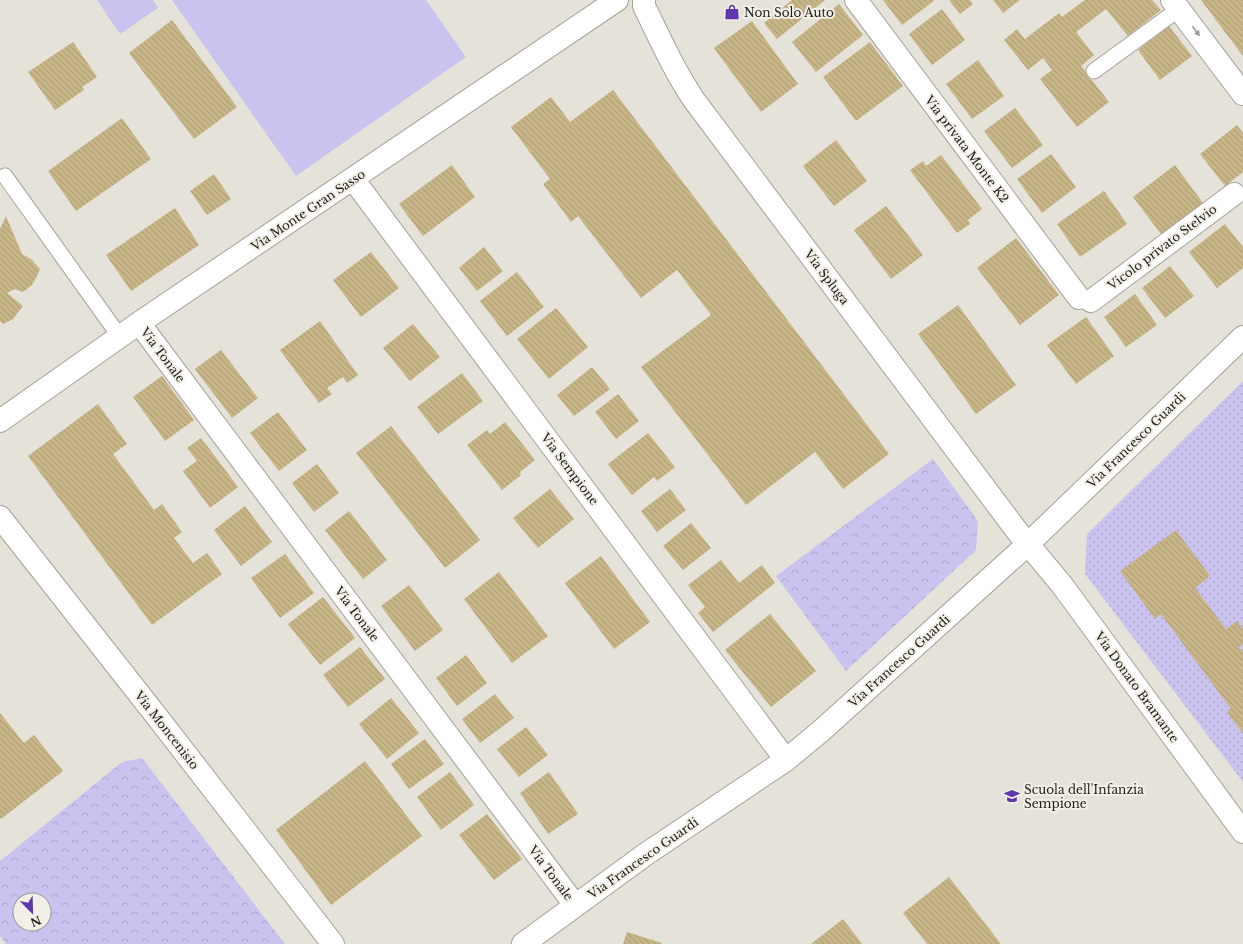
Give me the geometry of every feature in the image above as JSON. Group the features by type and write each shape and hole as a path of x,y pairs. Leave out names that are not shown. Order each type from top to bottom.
{"street":[{"name":"Via Monte Gran Sasso","path":"0,421 139,324 617,0"},
{"name":"Via Spluga","path":"644,0 644,6 670,60 694,100 1028,544"},
{"name":"Via privata Monte K2","path":"856,0 1085,299"},
{"path":"1176,5 1243,94"},
{"name":"Via Sempione","path":"353,179 786,760"},
{"name":"Vicolo privato Stelvio","path":"1085,299 1234,194"},
{"name":"Via Tonale","path":"139,324 575,905"},
{"name":"Via Francesco Guardi","path":"523,944 646,854 786,760 827,726 1028,544 1243,337"},
{"name":"Via Moncenisio","path":"0,517 158,718 332,944"},
{"name":"Via Donato Bramante","path":"1028,544 1062,585 1243,832"}],"lane":[{"path":"1094,71 1176,5"},
{"path":"5,176 120,337"}],"green space":[{"path":"97,0 153,0 158,8 120,34"},
{"path":"172,0 426,0 466,57 296,176"},
{"path":"1243,381 1243,782 1085,574 1087,534"},
{"path":"933,459 978,521 976,550 846,671 776,576"},
{"path":"142,758 285,944 6,944 0,936 0,861 122,762"}],"building":[{"path":"792,0 825,0 777,39 764,23"},
{"path":"883,0 935,0 902,25"},
{"path":"949,0 970,0 973,4 960,14"},
{"path":"993,0 1020,0 1003,13"},
{"path":"1085,0 1152,0 1161,10 1128,36 1106,9 1076,32 1094,55 1081,66 1109,102 1077,127 1040,79 1052,70 1043,58 1028,70 1004,40 1017,29 1025,39 1059,13 1062,17"},
{"path":"1201,0 1243,0 1243,56"},
{"path":"839,4 863,35 816,72 792,42"},
{"path":"942,9 965,40 932,65 909,34"},
{"path":"172,20 237,107 194,139 129,53"},
{"path":"752,21 798,84 761,112 714,48"},
{"path":"1169,26 1192,56 1160,80 1138,50"},
{"path":"73,42 97,77 82,87 84,90 55,110 28,72"},
{"path":"870,42 903,86 856,121 823,77"},
{"path":"978,60 1004,96 972,119 946,84"},
{"path":"613,90 889,454 843,489 815,452 746,505 641,367 711,315 677,270 641,298 578,216 571,222 543,184 550,179 511,127 551,97 570,122"},
{"path":"1015,108 1043,145 1012,168 984,131"},
{"path":"122,118 151,159 76,211 48,171"},
{"path":"1237,125 1243,133 1243,172 1225,186 1200,154"},
{"path":"836,140 867,181 834,206 803,166"},
{"path":"1051,154 1076,187 1042,213 1017,179"},
{"path":"941,155 982,209 968,220 970,224 957,233 910,170 923,161 926,166"},
{"path":"452,165 475,197 423,236 399,204"},
{"path":"1175,165 1203,203 1161,234 1133,197"},
{"path":"214,174 231,199 207,215 190,191"},
{"path":"1104,191 1127,224 1080,257 1057,224"},
{"path":"886,206 923,255 891,279 854,230"},
{"path":"175,208 199,245 131,291 106,255"},
{"path":"6,216 22,254 31,259 40,269 32,285 23,292 15,289 7,293 23,306 13,319 3,324 0,321 0,229"},
{"path":"1225,224 1243,247 1243,268 1217,288 1189,252"},
{"path":"1016,238 1059,295 1020,325 977,268"},
{"path":"484,247 503,271 477,291 459,268"},
{"path":"371,252 399,288 361,317 333,280"},
{"path":"1170,266 1194,296 1165,318 1142,288"},
{"path":"517,272 544,307 507,336 480,301"},
{"path":"1135,294 1157,325 1126,347 1104,317"},
{"path":"958,305 1016,385 976,414 918,334"},
{"path":"556,308 588,347 549,379 517,339"},
{"path":"1086,317 1114,356 1076,384 1047,345"},
{"path":"320,321 358,375 347,383 343,377 327,388 332,394 319,403 280,350"},
{"path":"413,324 440,357 410,381 383,348"},
{"path":"221,350 258,398 232,418 195,369"},
{"path":"592,367 610,389 574,416 557,395"},
{"path":"462,373 483,401 438,434 417,407"},
{"path":"162,376 194,420 165,441 133,397"},
{"path":"618,394 639,421 616,439 595,412"},
{"path":"98,404 127,444 113,454 154,510 162,504 182,532 174,538 193,563 207,553 222,574 152,625 28,456"},
{"path":"278,412 307,450 279,471 250,433"},
{"path":"505,422 535,460 520,472 521,475 502,490 467,445 487,430 490,434"},
{"path":"391,426 480,540 445,568 356,453"},
{"path":"648,433 675,467 657,481 654,477 632,495 608,464"},
{"path":"201,438 238,487 210,508 183,471 197,461 187,448"},
{"path":"317,464 339,493 314,512 292,483"},
{"path":"550,489 574,519 538,548 513,518"},
{"path":"670,489 686,510 657,532 641,511"},
{"path":"245,506 272,542 241,566 214,530"},
{"path":"349,511 387,560 363,579 325,530"},
{"path":"691,523 711,548 683,570 663,546"},
{"path":"1176,530 1210,576 1195,588 1226,629 1237,621 1243,629 1243,644 1239,647 1243,652 1243,734 1227,712 1231,709 1161,614 1155,619 1120,571"},
{"path":"285,554 314,593 280,618 251,578"},
{"path":"601,556 650,622 614,649 565,583"},
{"path":"721,560 739,583 762,565 775,583 713,632 698,613 705,607 688,585"},
{"path":"499,572 548,636 512,663 464,599"},
{"path":"409,585 443,630 415,651 381,606"},
{"path":"323,597 355,638 320,665 288,624"},
{"path":"770,614 816,671 771,707 725,650"},
{"path":"360,647 385,679 348,707 323,675"},
{"path":"466,655 487,683 457,706 436,678"},
{"path":"495,694 514,718 480,743 462,719"},
{"path":"391,698 419,733 387,759 359,724"},
{"path":"0,713 24,743 34,735 63,771 1,819 0,817"},
{"path":"526,727 548,755 519,777 497,749"},
{"path":"425,739 444,764 409,789 391,764"},
{"path":"365,761 422,836 331,905 276,830"},
{"path":"450,772 474,805 441,830 417,797"},
{"path":"549,772 578,814 548,834 520,793"},
{"path":"487,814 522,859 494,880 459,835"},
{"path":"949,877 1001,944 927,944 903,913"},
{"path":"843,919 862,944 811,944"},
{"path":"627,932 662,943 623,944"}],"place":[{"name":"Non Solo Auto","path":"732,12"},
{"name":"Scuola dell'Infanzia Sempione","path":"1012,796"}]}
